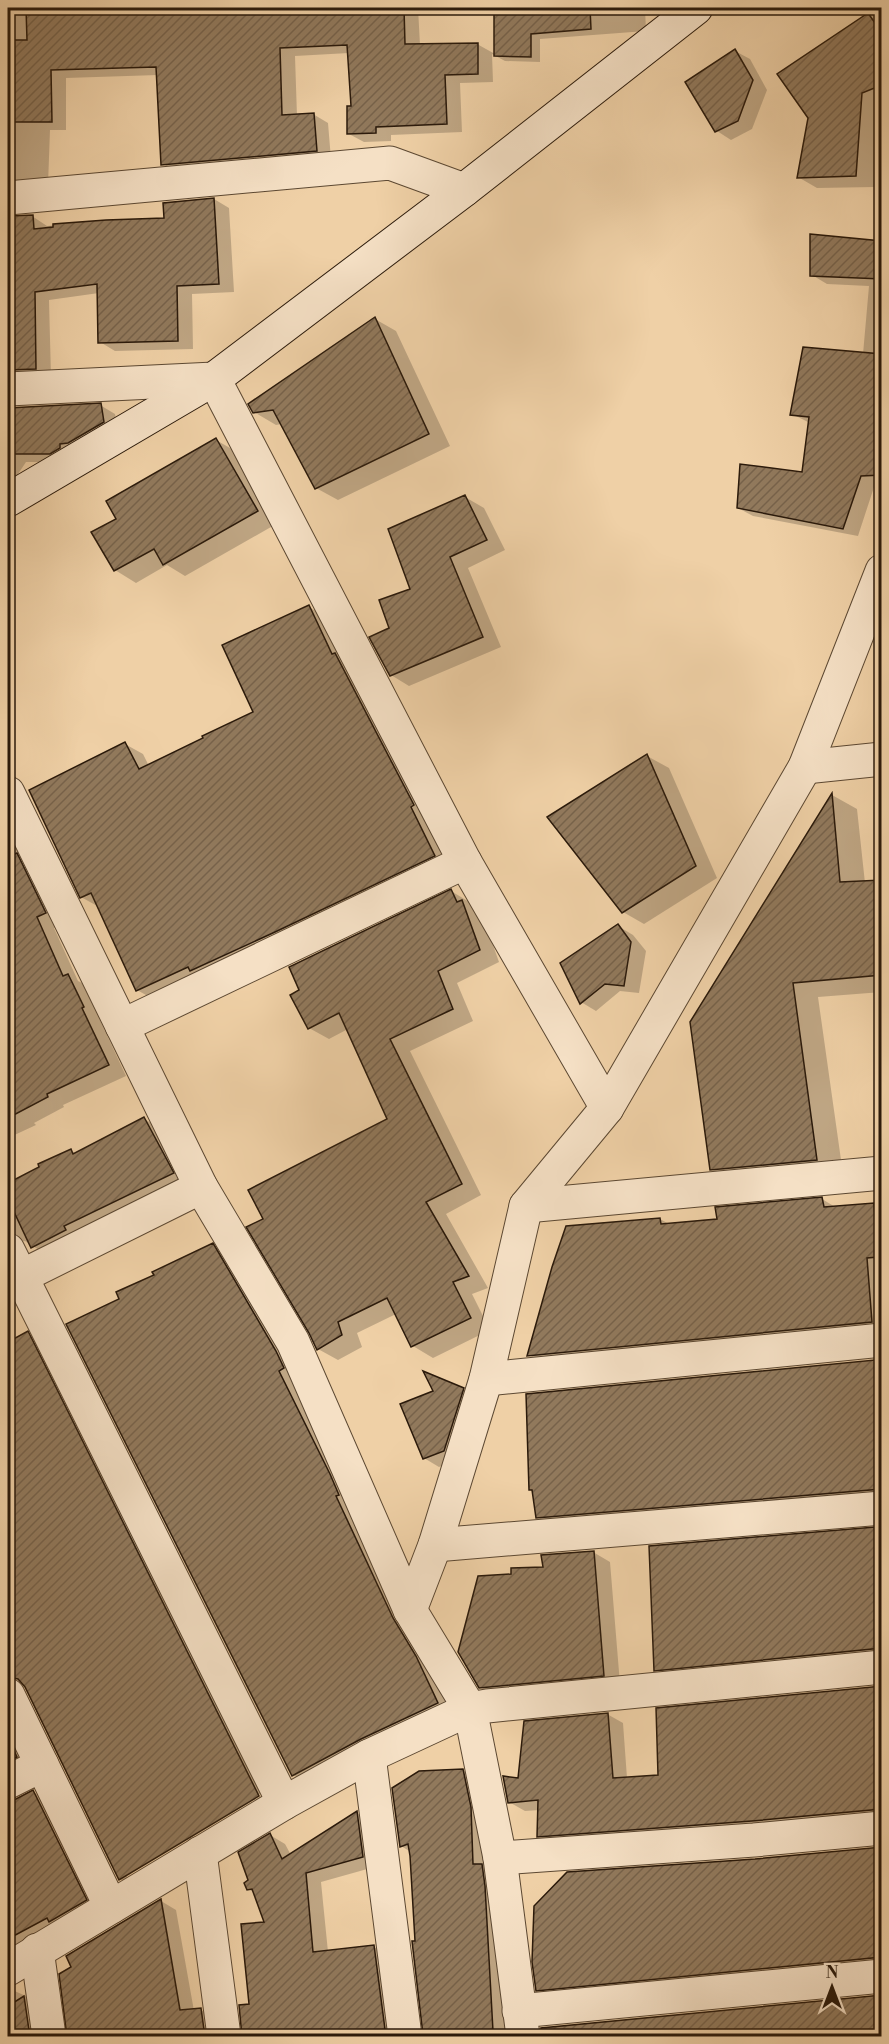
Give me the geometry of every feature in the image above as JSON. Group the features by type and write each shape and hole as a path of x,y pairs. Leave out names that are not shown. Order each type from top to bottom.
{"street":[{"path":"8,500 214,379 465,190 696,8"},
{"path":"8,198 390,163 465,190"},
{"path":"8,389 214,379"},
{"path":"214,379 465,862 608,1108"},
{"path":"410,1610 435,1545 486,1379 526,1206 608,1108 806,767 882,571"},
{"path":"806,767 882,759"},
{"path":"8,793 201,1187 293,1342 410,1610 470,1709 501,1858 521,2024 882,1976"},
{"path":"122,1026 465,862"},
{"path":"526,1206 882,1173"},
{"path":"201,1187 12,1270 284,1803"},
{"path":"486,1379 882,1340"},
{"path":"435,1545 882,1508"},
{"path":"8,1969 284,1803 369,1756 470,1709 882,1667"},
{"path":"8,1695 111,1907"},
{"path":"369,1756 405,2037"},
{"path":"8,1782 42,1765"},
{"path":"501,1858 742,1841 882,1828"},
{"path":"200,1853 224,2037"},
{"path":"38,1950 49,2037"}],"building":[{"path":"26,8 126,8 126,13 205,11 205,8 404,8 405,44 478,43 478,74 445,75 447,124 376,127 376,133 347,134 347,106 351,106 347,45 280,48 282,115 314,113 317,151 161,165 156,67 51,70 52,122 10,122 10,114 8,114 8,40 27,40"},
{"path":"494,8 590,8 591,29 531,34 531,57 494,56"},
{"path":"868,13 882,33 882,85 862,93 856,176 797,178 808,118 777,74"},
{"path":"735,49 753,80 738,121 715,132 685,82"},
{"path":"214,198 219,284 177,286 178,341 98,343 97,284 35,292 36,369 8,370 8,216 33,215 34,229 53,227 53,224 164,218 163,203"},
{"path":"810,234 882,241 882,279 810,276"},
{"path":"375,317 429,434 315,489 273,410 253,413 248,404"},
{"path":"803,347 882,354 882,475 861,476 843,529 737,508 740,464 802,472 809,417 790,415"},
{"path":"101,403 104,422 68,443 60,444 60,448 50,454 8,454 8,408"},
{"path":"216,438 258,511 163,565 154,549 114,571 91,532 116,519 106,501"},
{"path":"465,495 487,540 450,557 483,637 390,676 369,637 389,628 379,600 410,589 388,529"},
{"path":"309,605 332,654 335,653 414,805 411,807 435,856 190,971 188,967 136,991 91,893 80,898 29,790 125,742 139,769 253,712 222,645"},
{"path":"647,754 696,866 622,913 547,817"},
{"path":"832,793 840,882 882,880 882,975 793,983 817,1160 710,1170 690,1022"},
{"path":"8,851 10,856 17,853 46,913 37,917 63,976 68,974 109,1065 47,1094 48,1097 8,1118"},
{"path":"451,889 457,902 462,900 480,950 438,971 453,1009 390,1039 462,1184 426,1202 469,1276 453,1282 471,1318 411,1347 387,1298 338,1322 342,1335 317,1350 246,1227 263,1219 248,1190 387,1119 339,1013 308,1029 290,995 299,990 289,967"},
{"path":"618,924 631,942 624,986 605,984 580,1004 560,963"},
{"path":"144,1117 174,1173 64,1226 66,1230 31,1248 8,1199 8,1183 39,1167 38,1164 71,1149 73,1154"},
{"path":"822,1197 824,1207 874,1203 878,1257 867,1258 872,1322 527,1356 566,1226 660,1218 661,1224 717,1219 715,1207"},
{"path":"213,1243 276,1351 284,1368 279,1371 330,1474 339,1495 336,1496 393,1618 416,1656 438,1703 361,1739 292,1776 66,1324 119,1299 116,1292 154,1275 152,1272"},
{"path":"28,1331 259,1796 119,1880 25,1687 18,1679 8,1677 8,1342"},
{"path":"875,1360 875,1366 882,1366 882,1489 536,1518 532,1490 529,1490 526,1394"},
{"path":"423,1371 464,1388 444,1451 423,1459 400,1404 433,1391"},
{"path":"875,1527 879,1607 882,1607 882,1648 654,1671 649,1546"},
{"path":"594,1551 604,1676 479,1688 458,1652 478,1576 511,1574 511,1568 543,1567 541,1555"},
{"path":"882,1686 882,1809 537,1837 538,1800 508,1803 503,1776 518,1778 524,1721 608,1713 613,1778 658,1775 656,1708"},
{"path":"8,1737 17,1757 8,1761"},
{"path":"463,1769 471,1807 473,1864 482,1864 485,1886 493,2031 423,2035 412,1941 415,1941 410,1856 408,1844 400,1847 392,1788 419,1771"},
{"path":"33,1790 87,1900 49,1922 47,1918 8,1939 8,1801"},
{"path":"357,1811 363,1857 306,1873 313,1952 374,1945 386,2037 242,2037 239,2005 249,2004 241,1924 264,1922 252,1889 247,1890 244,1883 248,1880 238,1852 270,1833 282,1859"},
{"path":"882,1847 882,1957 536,1991 532,1962 534,1906 567,1872 755,1859"},
{"path":"161,1899 180,2010 201,2008 205,2037 123,2037 122,2033 95,2037 67,2037 59,1974 71,1967 66,1956"},
{"path":"882,1995 882,2037 541,2037 541,2028"},
{"path":"24,1996 30,2037 8,2037 8,2006"}]}
